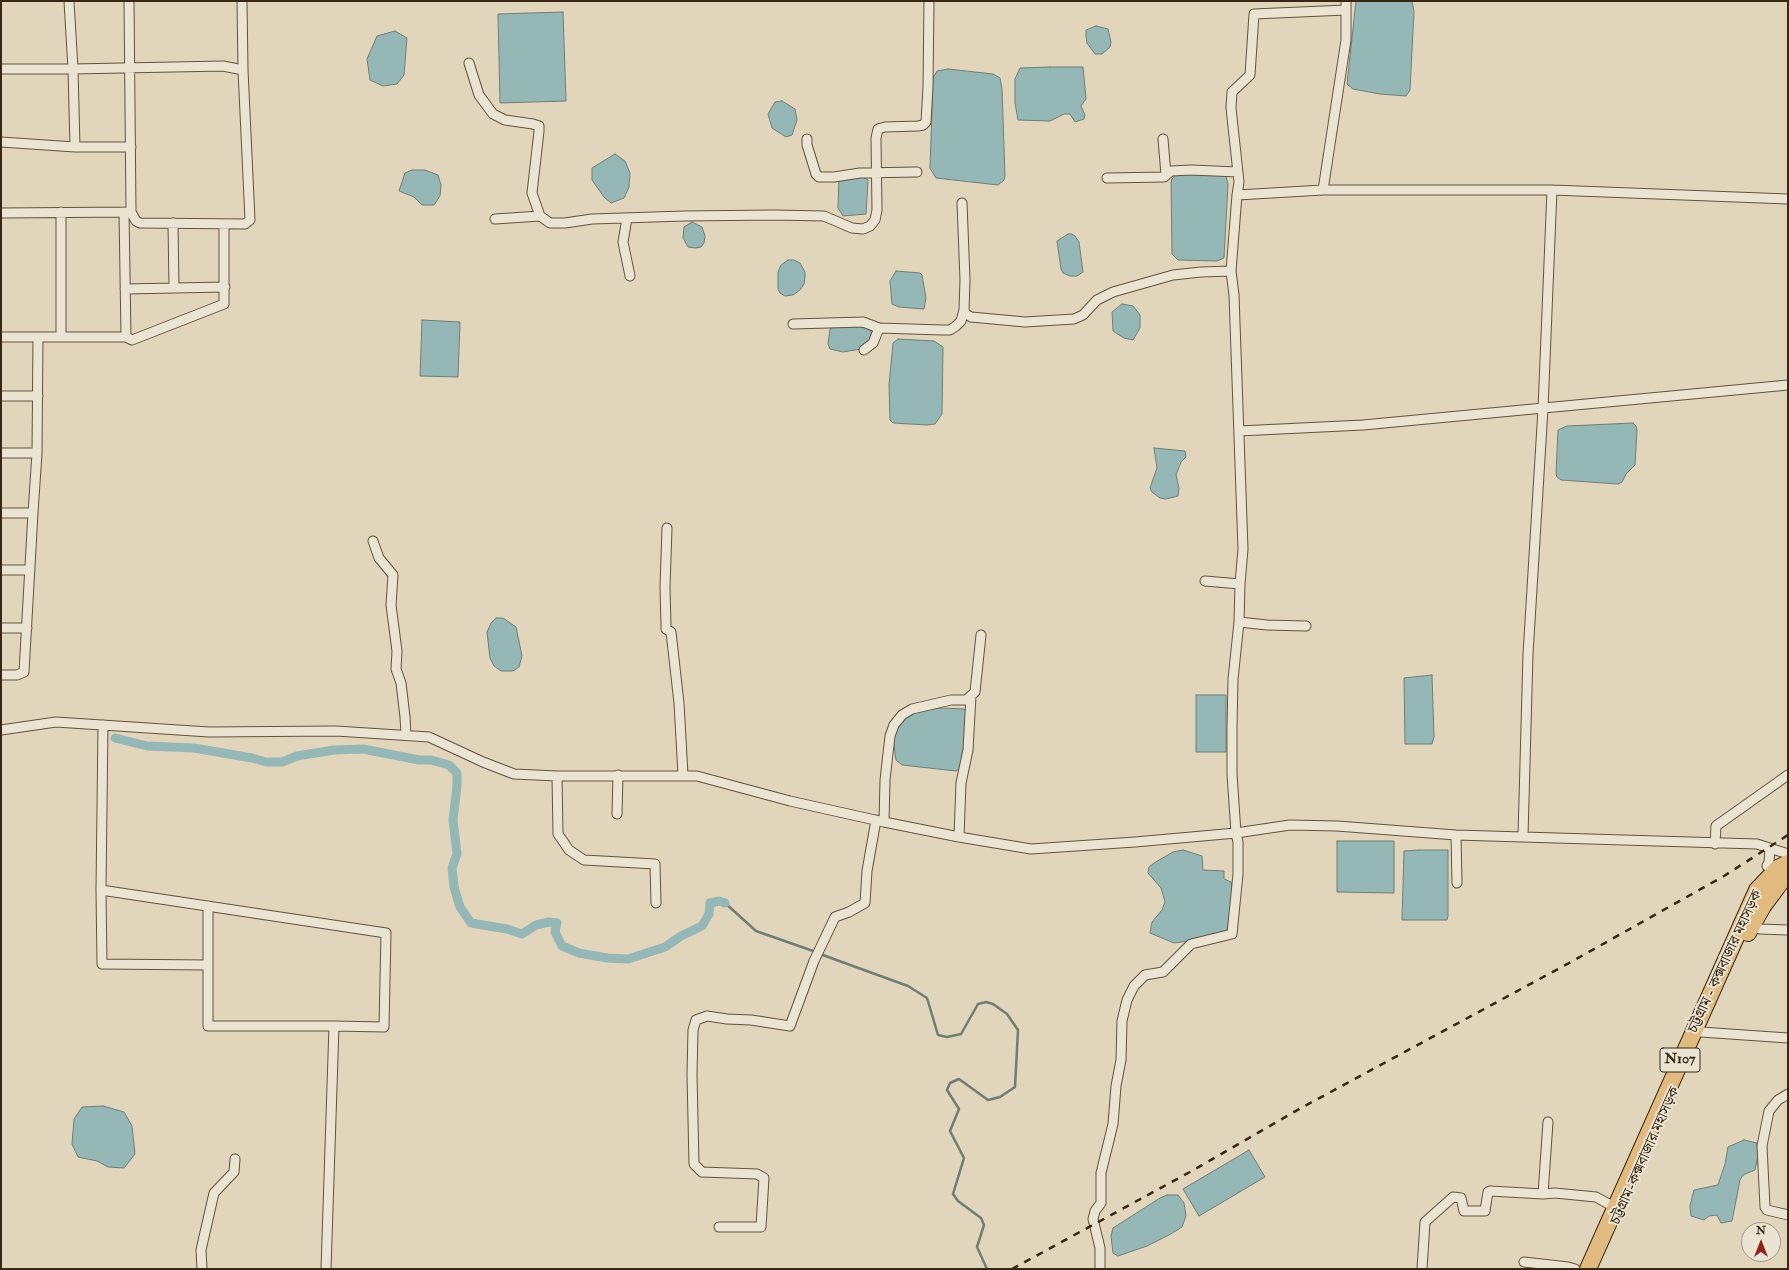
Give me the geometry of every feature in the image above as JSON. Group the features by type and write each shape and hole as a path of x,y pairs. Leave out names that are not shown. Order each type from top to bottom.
{"highway":[{"name":"চট্টগ্রাম - কক্সবাজার মহাসড়ক","path":"1588,1269 1757,890 1778,868 1788,863"},
{"name":"চট্টগ্রাম-কক্সবাজার মহাসড়ক","path":"1595,1269 1701,1032 1752,925 1784,878 1788,876"}],"street":[{"path":"69,1 73,69 75,147"},
{"path":"126,337 125,289 131,147 129,1"},
{"path":"1,213 128,212 136,221 140,223 245,224 250,220 243,70 242,1"},
{"path":"469,63 479,95 493,114 505,120 538,126 539,138 532,194 540,216 550,223 627,218 759,215 824,216 852,228 863,229 870,226 875,220 877,210 876,138 878,129 885,127 918,126 923,125 926,122 929,1"},
{"path":"1100,1269 1100,1248 1093,1219 1095,1211 1101,1203 1101,1173 1114,1124 1116,1086 1121,1060 1122,1021 1127,1000 1134,986 1145,975 1163,972 1191,944 1232,934 1238,874 1238,842 1236,833 1232,774 1233,679 1239,622 1243,549 1234,295 1231,271 1236,195 1239,182 1231,108 1232,92 1250,75 1254,14 1346,6 1346,40 1323,190"},
{"path":"1,69 224,66 243,70"},
{"path":"808,139 807,145 817,176 834,177 860,173 917,172"},
{"path":"1163,139 1166,175"},
{"path":"1,142 75,147 131,147"},
{"path":"1107,178 1164,177 1171,171 1191,170 1238,172"},
{"path":"1236,195 1323,190 1552,190 1788,199"},
{"path":"1523,836 1528,654 1543,409 1552,190"},
{"path":"793,324 863,322 879,328 950,330 961,321 964,310 965,273 962,203"},
{"path":"61,212 61,337"},
{"path":"495,219 540,216"},
{"path":"627,218 623,242 630,276"},
{"path":"173,223 174,288"},
{"path":"1,338 126,337 132,340 222,306 225,300 224,224"},
{"path":"964,310 971,317 1025,322 1074,319 1083,315 1096,300 1114,292 1173,276 1201,272 1231,271"},
{"path":"125,289 225,287"},
{"path":"864,350 873,343 879,328"},
{"path":"1,675 17,676 24,672 37,453 38,337"},
{"path":"1239,431 1363,425 1788,385"},
{"path":"1,396 38,396"},
{"path":"1,453 37,453"},
{"path":"1,513 33,513"},
{"path":"667,528 665,587 666,629 670,632 679,703 683,775"},
{"path":"373,541 379,558 393,575 391,605 397,651 396,669 402,688 406,735"},
{"path":"1,570 30,570"},
{"path":"1205,580 1240,584"},
{"path":"1239,622 1267,625 1306,626"},
{"path":"1,628 26,628"},
{"path":"719,1227 761,1228 764,1178 757,1174 702,1172 694,1164 692,1075 693,1030 696,1020 707,1016 751,1020 790,1026 814,961 835,917 849,912 865,903 867,871 880,821 890,736 894,725 902,715 912,709 951,700 966,700 975,692 981,635"},
{"path":"959,838 961,783 968,750 971,696"},
{"path":"1,730 56,722 209,732 336,731 429,737 483,762 514,774 557,776 697,776 790,801 880,821 959,838 1031,849 1127,843 1236,833 1290,825 1368,828 1456,835 1523,836 1715,844 1757,844 1788,854"},
{"path":"103,725 100,890 102,964 208,965"},
{"path":"617,814 618,775"},
{"path":"1715,844 1716,826 1788,775"},
{"path":"557,776 558,834 569,850 584,860 655,864 656,903"},
{"path":"1456,835 1457,883"},
{"path":"1767,866 1769,862 1770,849"},
{"path":"100,890 208,906 386,933 384,1027 208,1026 208,906"},
{"path":"1752,925 1760,929 1788,930"},
{"path":"326,1269 334,1026"},
{"path":"1701,1032 1788,1038"},
{"path":"1788,1094 1778,1100 1769,1112 1762,1146 1765,1207 1767,1210 1788,1215"},
{"path":"1542,1194 1548,1122"},
{"path":"202,1269 200,1250 214,1193 234,1172 235,1159"},
{"path":"1422,1269 1426,1222 1457,1198 1464,1211 1484,1212 1486,1209 1489,1191 1542,1194 1555,1193 1596,1197 1616,1208"},
{"path":"1524,1262 1575,1269"}],"water":[{"path":"1356,1 1412,1 1414,11 1410,90 1406,96 1380,94 1353,89 1347,84"},
{"path":"563,12 566,101 500,103 498,14"},
{"path":"1096,26 1108,29 1111,42 1110,47 1102,54 1095,54 1087,43 1086,30"},
{"path":"395,31 407,38 404,75 397,84 383,86 370,80 367,59 377,36"},
{"path":"1083,67 1086,99 1081,106 1085,115 1084,119 1075,122 1070,114 1064,114 1050,121 1018,120 1015,103 1015,79 1020,68"},
{"path":"948,69 993,74 1000,78 1002,89 1005,176 1004,180 998,185 936,178 930,168 933,78 937,71"},
{"path":"782,101 795,109 797,120 792,135 786,137 772,128 768,114 775,102"},
{"path":"615,154 625,161 630,173 629,187 624,198 611,203 604,197 592,180 592,168"},
{"path":"412,170 425,170 438,175 441,185 440,196 434,205 422,205 414,197 399,191 405,173"},
{"path":"1178,172 1226,176 1228,184 1224,258 1217,261 1178,260 1172,254 1171,182"},
{"path":"863,177 868,180 866,214 843,216 838,208 839,178"},
{"path":"692,222 702,227 705,236 704,243 701,247 688,247 683,238 684,227"},
{"path":"1068,234 1075,236 1079,242 1083,272 1077,276 1070,276 1063,273 1061,269 1057,241"},
{"path":"788,260 794,260 800,263 805,272 805,277 804,284 800,290 793,295 785,296 780,293 778,289 778,272 781,265"},
{"path":"896,271 920,273 922,275 926,298 924,309 899,307 892,304 890,281"},
{"path":"1122,304 1133,306 1140,315 1140,328 1133,340 1124,338 1113,331 1112,312"},
{"path":"422,320 460,322 458,377 420,376"},
{"path":"860,325 870,329 871,332 871,340 861,349 843,352 830,349 828,344 830,329 835,326"},
{"path":"898,339 934,341 943,347 942,414 935,424 893,423 890,420 889,385 893,343"},
{"path":"1633,423 1637,430 1635,465 1626,474 1622,482 1618,484 1561,480 1557,477 1558,430 1567,426"},
{"path":"1154,448 1185,451 1186,457 1181,462 1176,475 1179,488 1178,496 1166,499 1160,498 1152,492 1150,488 1157,468"},
{"path":"496,618 503,618 516,627 522,656 519,667 513,671 501,671 494,666 490,658 487,632 491,623"},
{"path":"1432,675 1434,737 1432,744 1405,744 1404,678"},
{"path":"1196,695 1226,695 1226,752 1196,752"},
{"path":"941,708 964,709 968,712 961,768 956,771 902,765 896,760 893,738 896,727 911,714 924,710"},
{"path":"1337,841 1394,841 1394,893 1337,892"},
{"path":"1183,850 1202,856 1203,870 1224,871 1224,879 1231,882 1233,891 1228,928 1226,931 1203,939 1174,943 1150,933 1152,922 1162,910 1165,902 1161,888 1148,873 1149,867 1154,863 1173,852"},
{"path":"1448,850 1447,920 1402,920 1404,851"},
{"path":"103,1106 124,1112 132,1126 135,1154 124,1168 108,1167 97,1161 78,1157 72,1144 74,1119 82,1107"},
{"path":"1744,1140 1757,1143 1758,1156 1755,1170 1743,1175 1740,1180 1732,1221 1721,1223 1717,1215 1709,1216 1704,1220 1691,1216 1690,1206 1694,1190 1718,1185 1725,1164 1728,1147"},
{"path":"1249,1150 1265,1177 1199,1216 1183,1189"},
{"path":"1167,1195 1178,1195 1184,1203 1186,1216 1182,1227 1147,1246 1118,1256 1113,1253 1111,1236 1113,1228"}],"waterway":[{"path":"115,738 147,746 194,748 252,758 266,762 282,762 297,756 334,750 363,749 419,760 431,760 449,765 457,773 453,820 457,854 452,868 454,887 460,907 471,923 507,929 522,934 536,925 549,922 557,923 555,932 562,946 579,953 607,958 628,959 665,947 681,936 702,926 709,914 710,903 719,901 725,903"},
{"path":"725,903 756,931 816,952"},
{"path":"820,954 908,986 927,998 938,1035 947,1037 961,1034 978,1004 986,1002 993,1004 1007,1014 1018,1030 1015,1087 1000,1097 988,1100 959,1079 950,1083 947,1090 959,1109 950,1131 964,1158 953,1194 958,1201 981,1218 984,1225 977,1247 987,1269"}],"railway":[{"path":"1012,1269 1190,1172 1301,1108 1571,962 1724,876 1788,835"}]}
